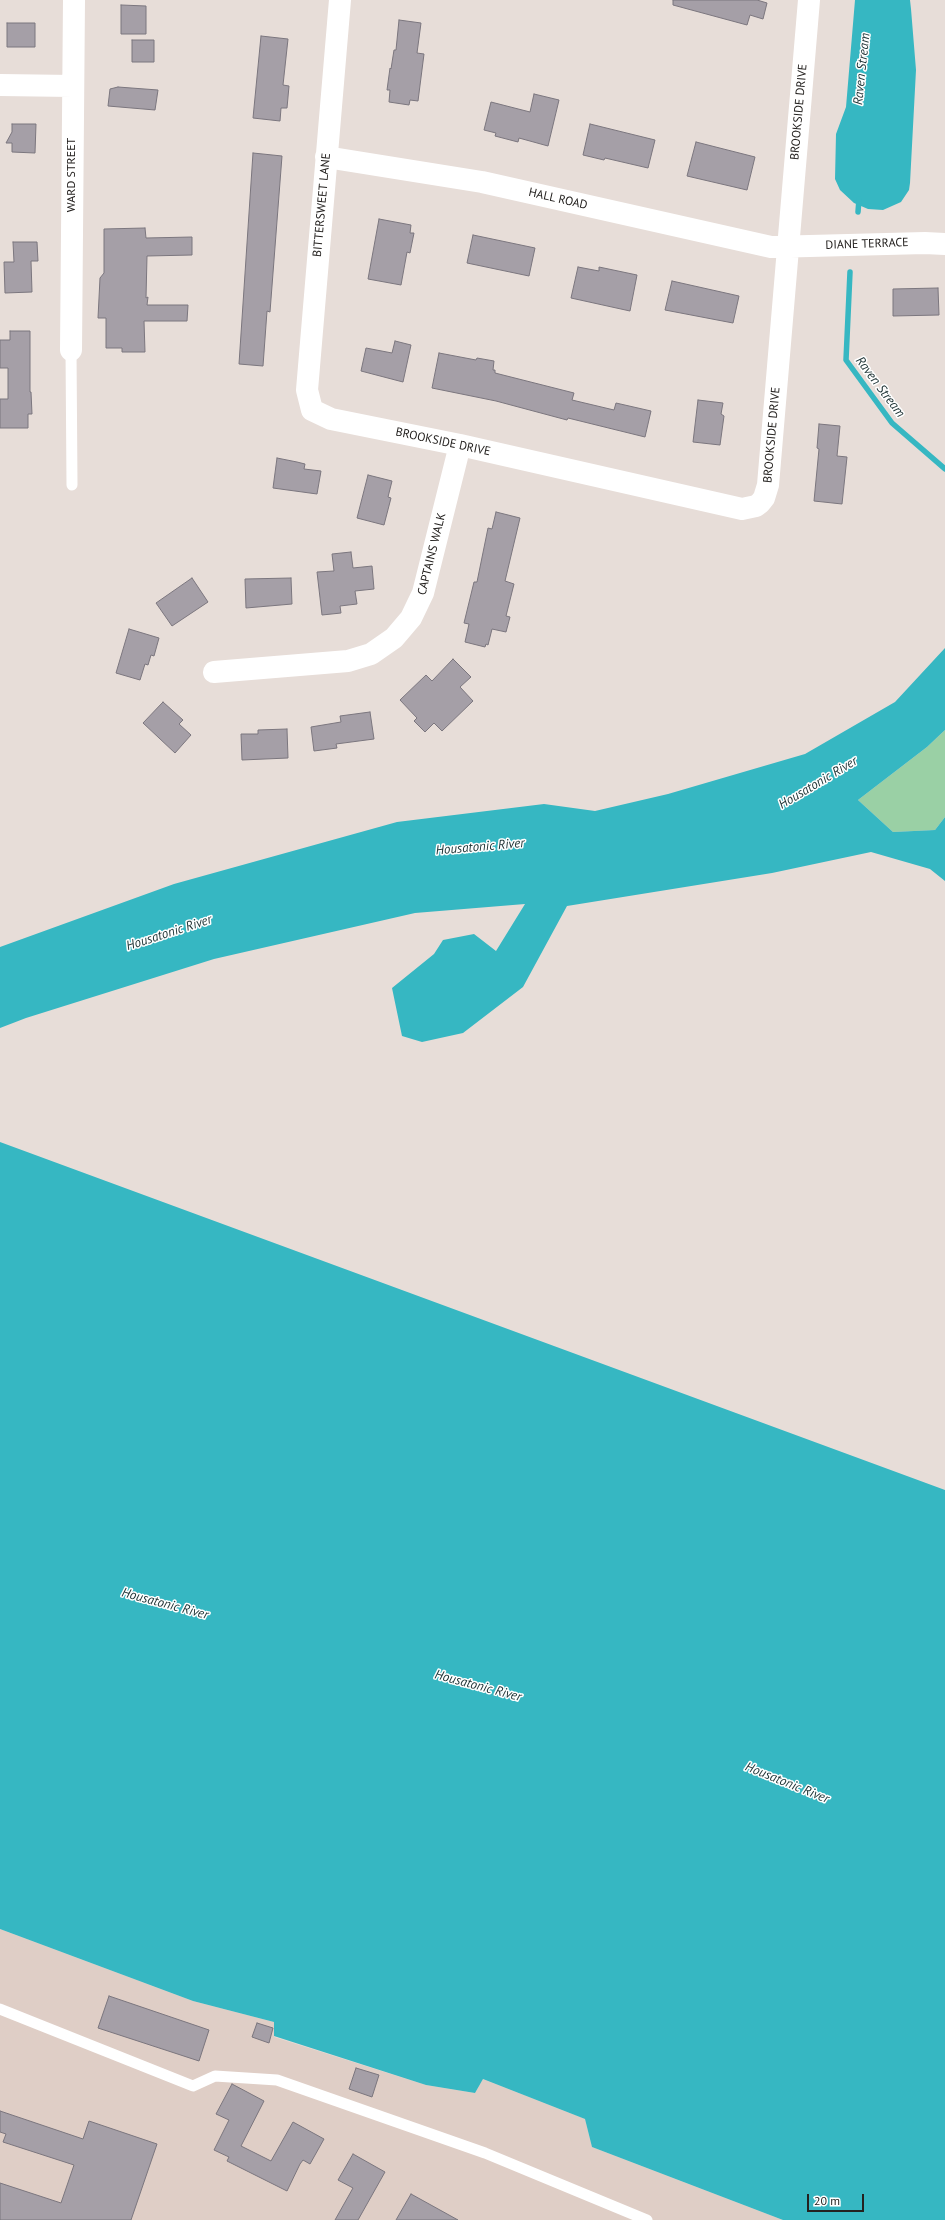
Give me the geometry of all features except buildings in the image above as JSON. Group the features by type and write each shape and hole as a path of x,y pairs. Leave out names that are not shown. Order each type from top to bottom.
{"street":[{"name":"WARD STREET","path":"71,350 74,0"},
{"name":"BITTERSWEET LANE","path":"312,410 307,390 340,0"},
{"name":"BROOKSIDE DRIVE","path":"312,410 331,419 460,445 734,508 756,506 764,498 768,485 809,0"},
{"path":"0,86 73,86"},
{"name":"HALL ROAD","path":"326,157 482,182 771,247 788,247"},
{"name":"DIANE TERRACE","path":"788,247 925,243 945,244"},
{"name":"CAPTAINS WALK","path":"214,672 348,661 372,654 394,638 411,618 423,593 460,445"}],"lane":[{"path":"71,350 72,485"},
{"path":"0,2009 193,2086 215,2076 277,2080 485,2153 647,2220"}],"shaded area":[{"path":"0,1929 193,2001 274,2022 274,2037 426,2085 475,2093 483,2079 585,2119 592,2147 783,2220 0,2220"}],"green space":[{"path":"945,730 945,817 935,830 893,832 858,800 927,747"}],"water":[{"path":"855,0 910,0 916,70 910,183 909,190 901,202 883,210 868,209 854,203 840,190 835,179 836,134 846,107"},
{"name":"Housatonic River","path":"945,648 945,730 927,747 858,800 893,832 935,830 945,817 945,881 930,869 871,852 772,873 567,906 523,987 463,1033 422,1042 402,1036 392,988 434,954 443,940 474,934 496,951 525,904 415,913 214,959 26,1018 0,1028 0,947 174,884 397,822 544,804 595,811 668,794 805,754 895,702"},
{"name":"Housatonic River","path":"0,1142 945,1490 945,2220 783,2220 592,2147 585,2119 483,2079 475,2093 426,2085 274,2036 274,2022 193,2001 0,1929"}],"waterway":[{"name":"Raven Stream","path":"858,212 859,199"},
{"name":"Raven Stream","path":"850,272 846,360 892,423 945,469"}]}
